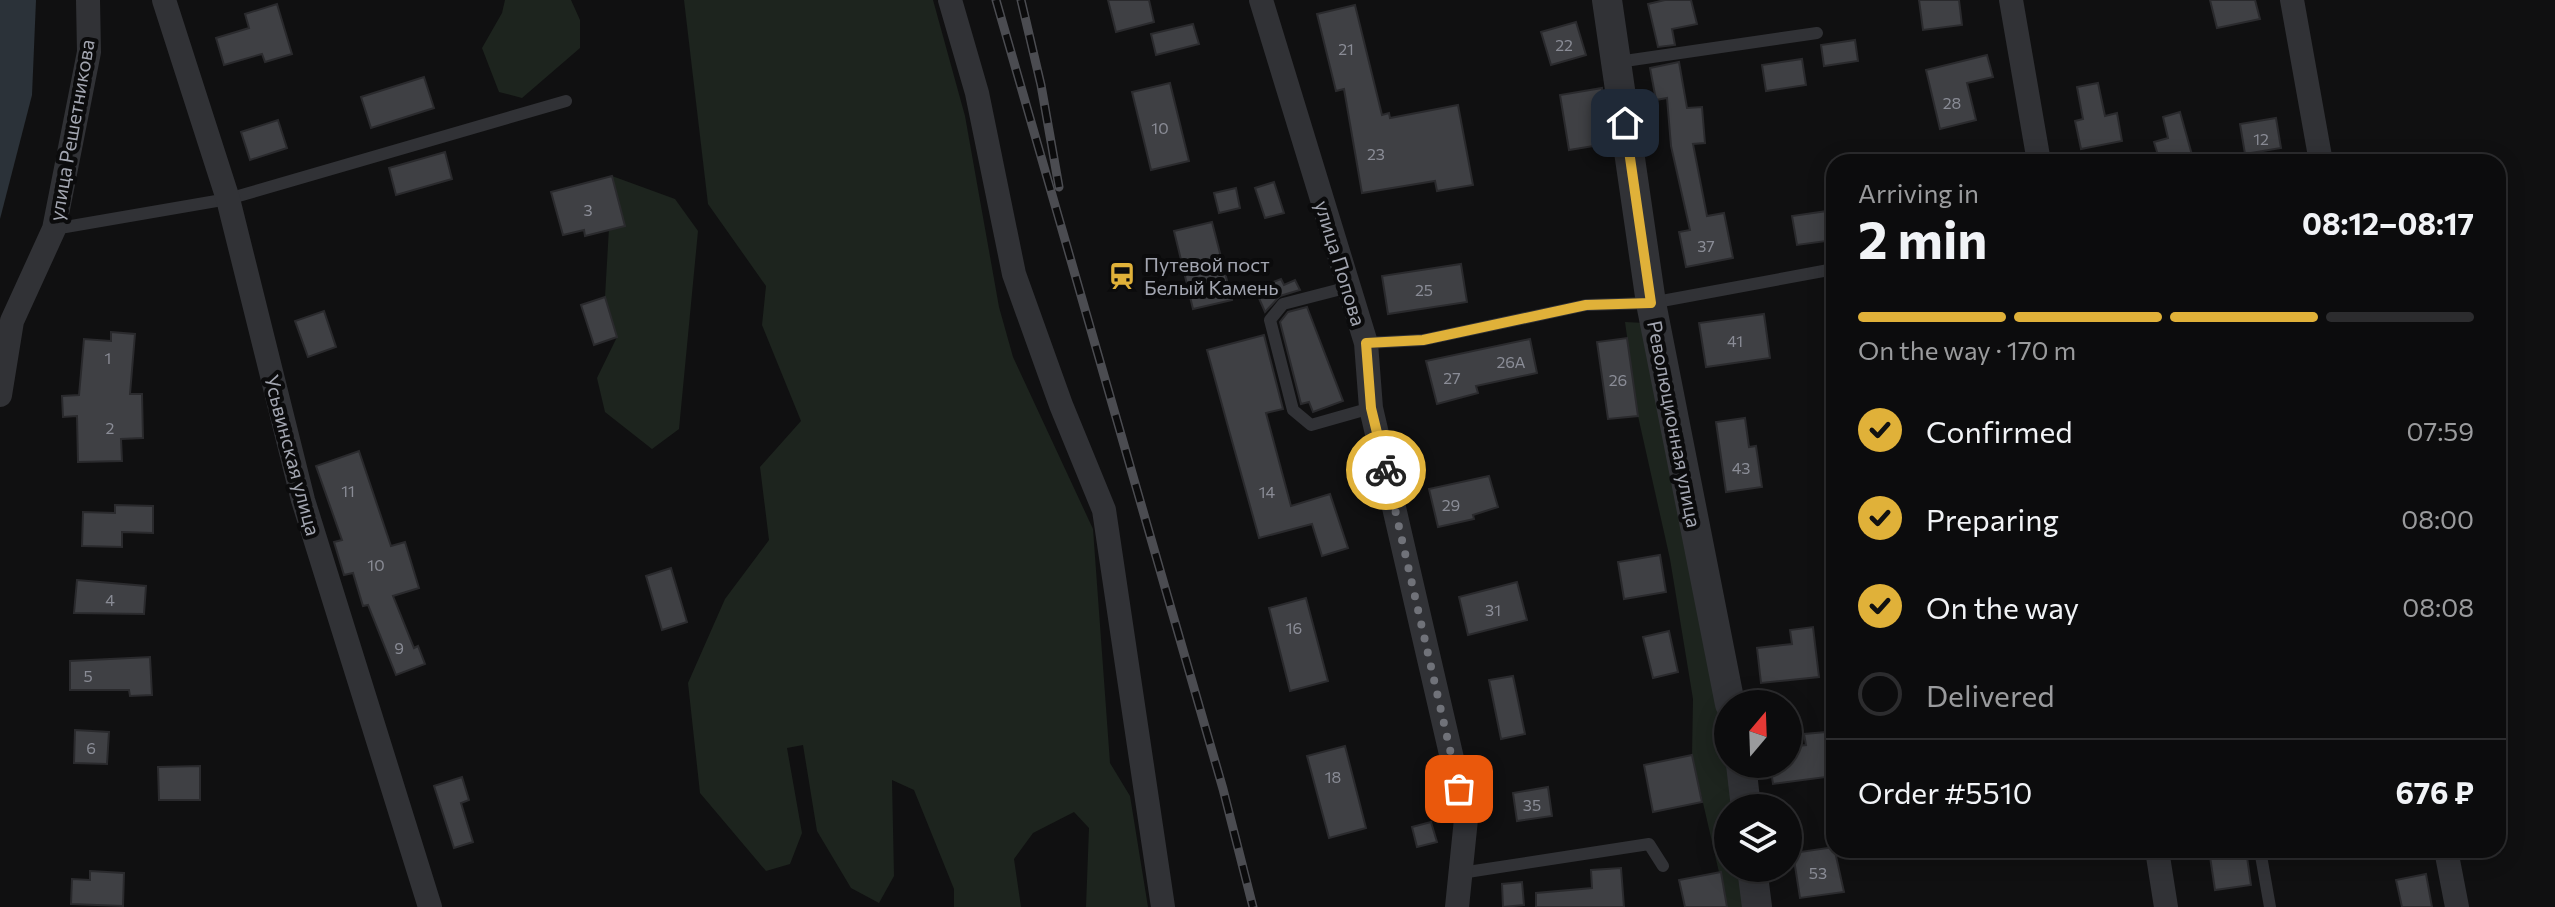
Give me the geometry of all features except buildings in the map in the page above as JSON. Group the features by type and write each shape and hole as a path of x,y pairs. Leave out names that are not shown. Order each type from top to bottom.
{"street":[{"name":"улица Решетникова","path":"0,395 12,321 54,229 89,52 88,0"},
{"name":"Усьвинская улица","path":"164,0 228,199 303,500 430,907"},
{"path":"950,0 977,93 1014,274 1061,405 1104,510 1163,907"},
{"name":"улица Попова","path":"1261,0 1366,343 1371,408 1466,819 1457,907"},
{"name":"Революционная улица","path":"1607,0 1651,303 1727,690"},
{"path":"2011,0 2038,154"},
{"path":"2292,0 2320,154"},
{"path":"2158,858 2166,907"},
{"path":"2448,858 2457,907"},
{"path":"1754,882 1757,907"}],"lane":[{"path":"1616,63 1817,33"},
{"path":"54,229 228,199 566,101"},
{"path":"1366,343 1423,340 1586,305 1651,303 1826,270"},
{"path":"1349,287 1283,304 1270,320 1293,410 1311,425 1371,408"},
{"path":"1461,873 1649,844 1663,866"},
{"path":"2261,858 2270,907"}],"shaded area":[{"path":"0,0 36,0 32,95 0,219"},
{"path":"505,0 571,0 580,20 580,48 522,98 499,92 482,48 502,13"},
{"path":"684,0 933,0 965,116 999,307 1013,357 1093,529 1110,763 1130,796 1148,907 1086,907 1089,828 1074,812 1033,833 1014,859 1021,907 954,907 954,889 914,790 892,780 894,876 879,903 851,888 817,831 803,745 787,748 802,833 790,864 766,871 700,793 688,683 725,599 769,540 760,467 801,421 762,325 766,286 708,204"},
{"path":"612,176 675,199 698,231 679,429 652,449 605,412 597,378 617,337 605,297"},
{"path":"1625,322 1645,323 1715,690 1714,778 1731,778 1733,794 1714,794 1714,851 1692,755 1693,699 1670,559 1638,416"},
{"path":"1721,882 1746,882 1750,907 1727,907"}],"railway":[{"path":"996,0 1223,789 1253,907"},
{"path":"1021,0 1041,85 1059,187"}],"way so far":[{"path":"1386,470 1459,789"}],"place":[{"name":"Путевой пост Белый Камень","path":"1122,276"}],"route":[{"path":"1386,470 1371,408 1366,343 1423,340 1586,305 1651,303 1625,123"}]}
